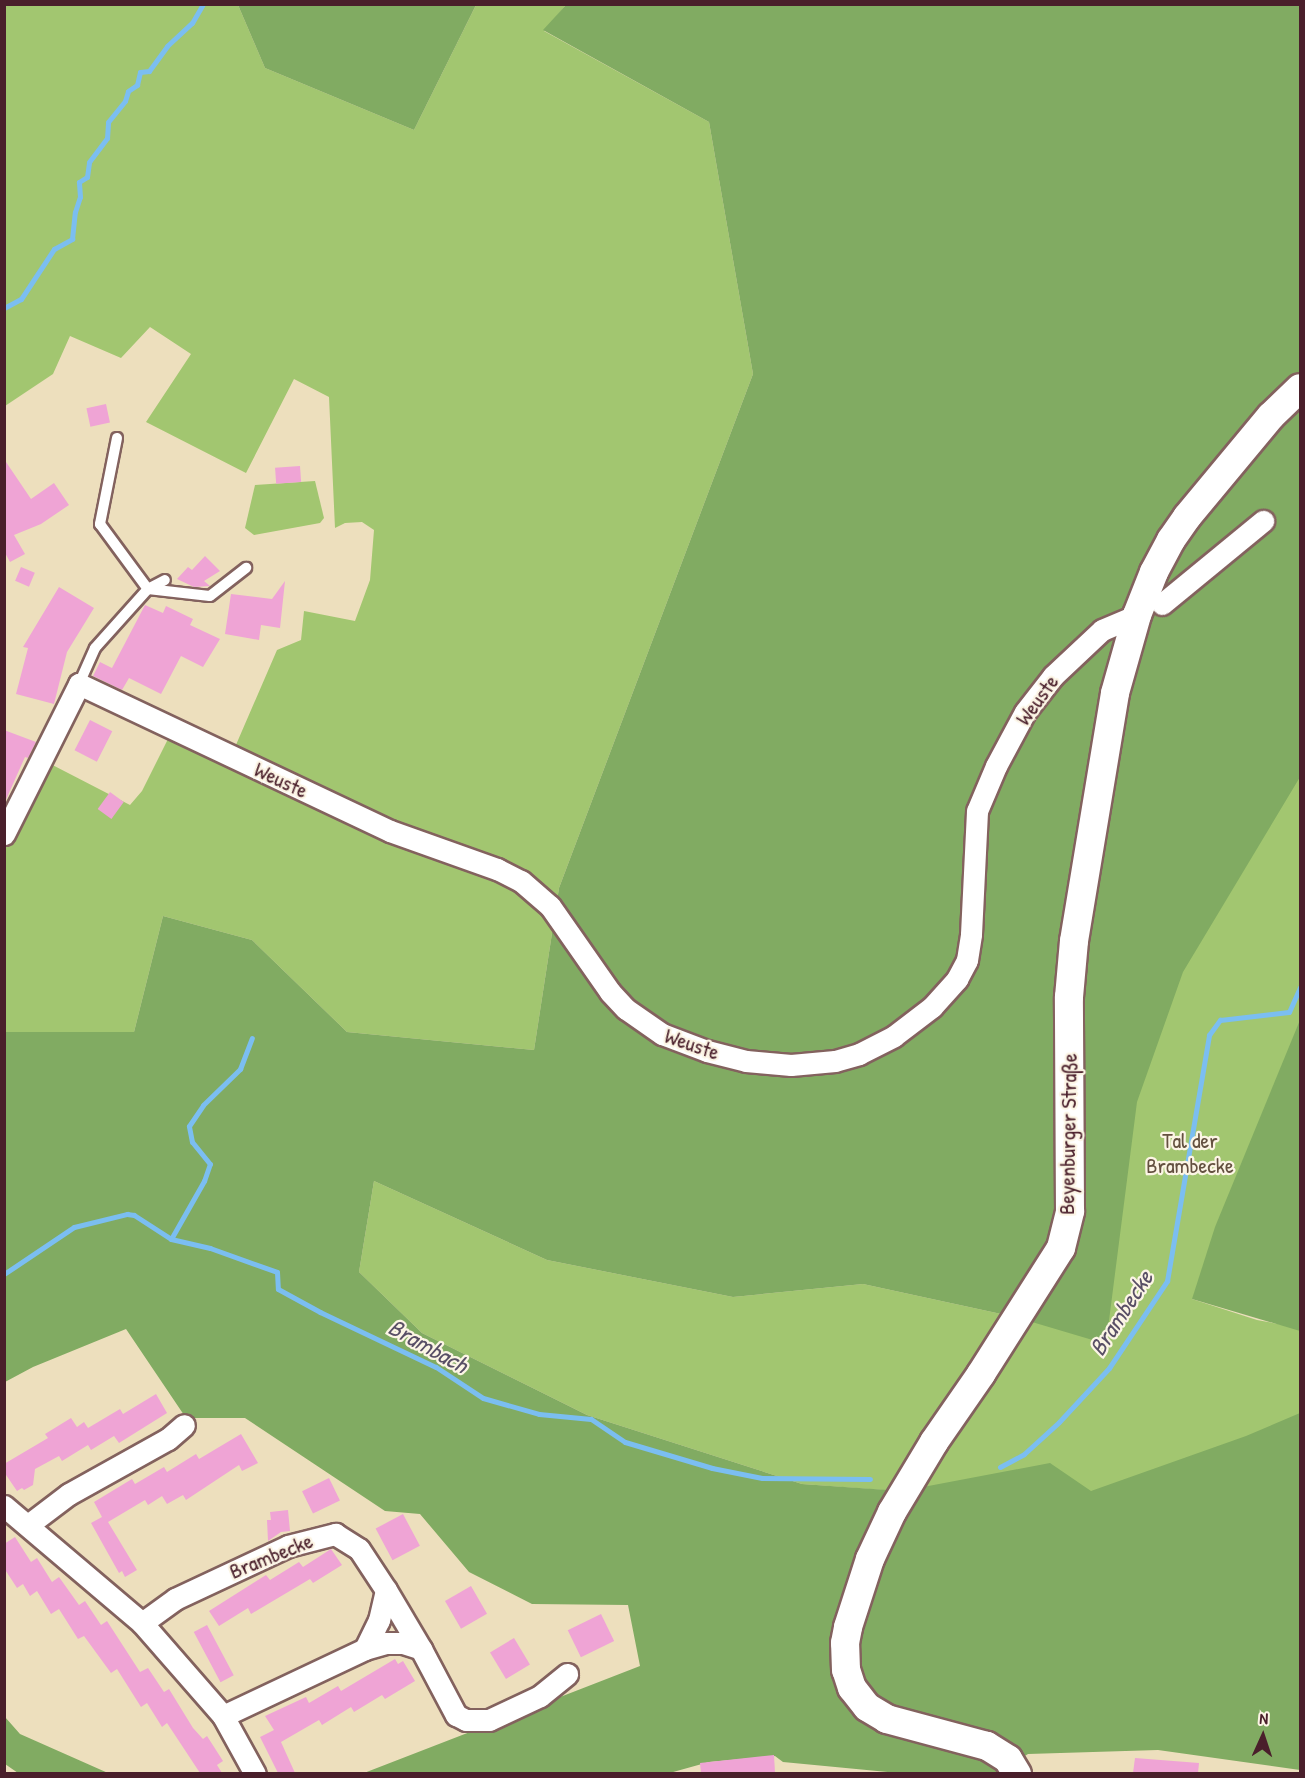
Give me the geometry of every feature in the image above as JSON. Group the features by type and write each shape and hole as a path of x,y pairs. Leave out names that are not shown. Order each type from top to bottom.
{"main road":[{"name":"Beyenburger Straße","path":"1017,1773 1008,1759 987,1746 896,1721 873,1712 849,1682 845,1642 863,1578 892,1512 934,1442 994,1354 1061,1248 1070,1211 1069,997 1074,941 1115,693 1137,615 1154,572 1171,540 1187,517 1271,416 1300,388"}],"street":[{"path":"1162,604 1263,521"},
{"name":"Weuste","path":"78,684 390,831 497,869 521,881 550,906 610,992 626,1009 662,1034 707,1051 746,1061 813,1064 853,1056 882,1044 932,1007 952,987 963,969 969,951 977,811 996,766 1025,712 1071,657 1102,630 1137,615"},
{"path":"4,834 78,684"},
{"path":"28,1525 69,1494 168,1439 184,1425"},
{"path":"4,1506 141,1623 223,1716 255,1773"},
{"name":"Brambecke","path":"141,1623 176,1599 288,1546 317,1536 335,1534 350,1541 359,1549 421,1648 456,1715 466,1720 489,1720 540,1696 567,1674"},
{"path":"365,1649 379,1620 386,1590"},
{"path":"223,1716 365,1649 386,1644 403,1644 421,1648"}],"lane":[{"path":"117,438 100,524 148,589 210,596 246,568"},
{"path":"78,684 95,648 148,589 165,580"}],"green space":[{"path":"5,5 238,5 265,68 414,130 476,5 566,5 544,31 709,122 753,374 559,888 534,1050 347,1032 252,940 163,916 134,1032 5,1032 5,822 37,757 130,805 142,791 170,735 229,761 277,650 301,640 304,611 355,621 370,580 374,530 362,522 345,523 335,528 329,397 294,379 246,473 146,422 191,354 150,327 121,358 70,336 53,374 5,406"},
{"path":"238,5 476,5 414,130 265,68"},
{"path":"566,5 1300,5 1300,777 1183,972 1137,1102 1106,1344 1015,1317 863,1284 733,1297 547,1260 374,1181 359,1272 422,1333 587,1415 802,1484 902,1491 1050,1463 1091,1491 1246,1436 1300,1413 1300,1770 1158,1750 1028,1754 995,1774 898,1773 783,1762 775,1756 709,1762 666,1774 364,1773 640,1666 628,1605 532,1604 469,1572 420,1514 385,1511 245,1418 186,1418 126,1329 33,1367 5,1382 5,1032 134,1032 163,916 252,940 347,1032 534,1050 559,888 753,374 709,122 543,30"},
{"name":"Tal der Brambecke","path":"1300,427 1300,1231 1192,1299 1257,1320 1300,1328 1300,1421 1071,1504 802,1484 587,1415 422,1333 359,1272 374,1181 547,1260 733,1297 863,1284 1015,1317 1078,1193"},
{"path":"315,481 324,518 320,523 254,535 245,528 255,485"},
{"path":"1300,1020 1300,1331 1192,1299 1215,1227"},
{"path":"5,1717 20,1734 108,1773 18,1773 5,1764"}],"building":[{"path":"106,404 110,423 90,427 86,408"},
{"path":"4,459 31,499 54,483 69,505 41,524 14,535 25,554 10,562 4,551"},
{"path":"300,466 301,482 276,484 275,468"},
{"path":"205,556 220,571 204,581 210,586 194,587 177,579 188,567 192,570"},
{"path":"21,567 35,573 29,587 15,581"},
{"path":"285,581 280,628 261,625 259,640 225,634 231,594 272,599"},
{"path":"59,587 94,608 67,652 54,704 16,694 28,648 23,647"},
{"path":"145,605 163,613 166,606 193,619 190,625 220,639 203,667 181,656 161,694 129,678 122,690 93,676 100,662 112,668"},
{"path":"90,720 112,731 97,762 75,750"},
{"path":"4,730 36,742 28,758 25,757 4,804"},
{"path":"110,792 124,802 111,819 98,809"},
{"path":"156,1394 167,1413 119,1443 114,1436 91,1450 88,1445 62,1461 59,1456 35,1469 33,1485 24,1490 22,1488 17,1491 4,1472 4,1464 48,1438 45,1434 71,1418 77,1427 84,1422 88,1428 120,1409 123,1414"},
{"path":"241,1434 258,1463 242,1471 239,1465 186,1500 183,1495 167,1504 162,1496 148,1505 145,1500 108,1522 137,1570 125,1577 122,1571 119,1573 91,1523 102,1517 94,1502 132,1479 135,1484 164,1467 167,1472 196,1454 199,1459"},
{"path":"329,1478 340,1500 313,1514 302,1491"},
{"path":"288,1510 290,1531 281,1532 268,1541 267,1520 271,1520 270,1512"},
{"path":"403,1514 420,1546 393,1560 376,1529"},
{"path":"15,1537 31,1562 37,1558 52,1582 59,1577 79,1605 85,1601 101,1625 107,1621 140,1672 148,1668 164,1692 169,1689 193,1728 203,1739 207,1736 223,1761 217,1765 222,1773 200,1773 167,1723 162,1727 147,1703 141,1707 117,1669 111,1673 84,1636 78,1639 59,1609 51,1614 37,1591 30,1596 23,1584 17,1588 4,1568 4,1544"},
{"path":"331,1549 342,1565 313,1583 310,1579 251,1614 248,1608 219,1626 209,1611 266,1575 270,1580 299,1562 303,1567"},
{"path":"471,1586 487,1614 461,1629 445,1601"},
{"path":"601,1614 614,1641 581,1657 568,1630"},
{"path":"207,1625 234,1675 221,1682 194,1632"},
{"path":"514,1638 530,1665 506,1679 490,1652"},
{"path":"395,1659 398,1664 403,1661 415,1681 385,1699 382,1695 354,1712 351,1707 322,1725 319,1720 281,1742 295,1773 278,1773 260,1737 274,1730 265,1716 306,1697 309,1703 338,1686 341,1691"},
{"path":"774,1755 775,1773 701,1773 700,1763"},
{"path":"1135,1758 1199,1763 1198,1773 1133,1773"}],"waterway":[{"path":"4,308 21,299 54,249 72,239 75,212 80,197 79,182 87,177 89,162 107,138 108,122 125,101 128,91 137,85 140,72 149,71 167,46 192,23 203,4"},
{"name":"Brambecke","path":"1000,1467 1024,1454 1059,1422 1109,1368 1167,1281 1209,1035 1220,1020 1289,1012 1300,987"},
{"path":"171,1239 204,1181 210,1164 192,1142 189,1126 203,1105 240,1069 252,1038"},
{"name":"Brambach","path":"4,1274 74,1227 127,1214 134,1215 171,1239 210,1248 277,1272 278,1289 320,1312 436,1367 483,1398 539,1414 591,1419 625,1442 712,1468 762,1478 870,1479"}]}
